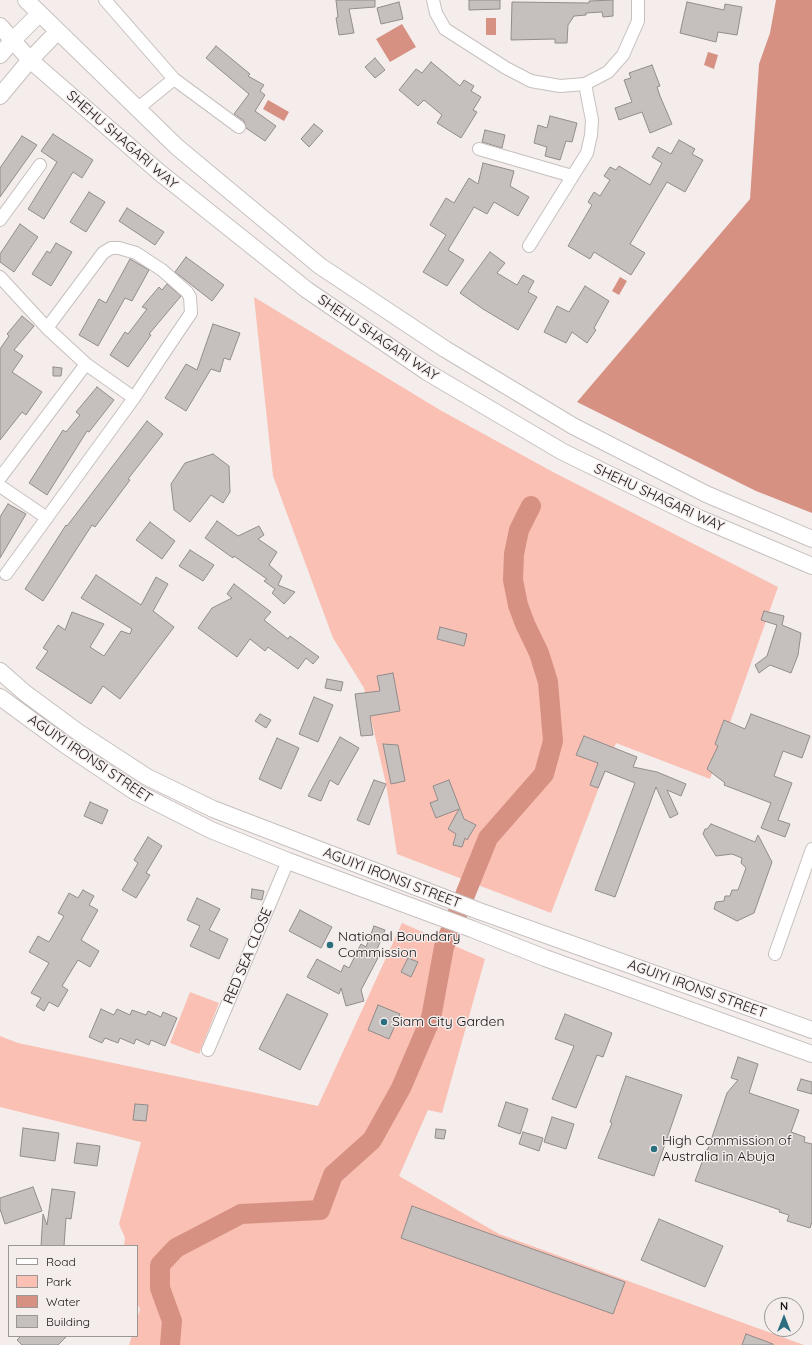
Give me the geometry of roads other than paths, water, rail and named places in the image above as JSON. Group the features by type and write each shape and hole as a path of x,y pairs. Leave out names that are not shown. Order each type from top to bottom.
{"main road":[{"name":"SHEHU SHAGARI WAY","path":"26,0 57,32 177,147 320,266 445,349 587,434 706,494 812,539"},
{"path":"0,55 39,14"},
{"name":"SHEHU SHAGARI WAY","path":"0,26 30,60 159,172 307,290 427,372 563,452 699,518 812,566"},
{"path":"0,96 30,60 57,32"},
{"name":"AGUIYI IRONSI STREET","path":"0,671 25,693 78,732 147,777 213,809 479,910 812,1030"},
{"name":"AGUIYI IRONSI STREET","path":"0,697 64,744 134,791 211,830 288,862 472,929 544,958 812,1054"}],"street":[{"path":"105,0 174,79 239,127"},
{"path":"434,0 436,12 445,29 531,82 560,86 585,84 608,72 623,55 638,21 638,0"},
{"path":"137,109 174,79"},
{"path":"529,246 587,153 591,135 592,120 585,84"},
{"path":"479,148 572,176"},
{"path":"0,220 40,165"},
{"path":"6,574 134,398 191,313 190,297 187,292 162,270 136,253 119,248 111,248 103,254 47,328"},
{"path":"0,277 47,328 86,364 134,398"},
{"path":"0,478 86,364"},
{"path":"0,486 47,518"},
{"path":"775,954 812,849"},
{"name":"RED SEA CLOSE","path":"208,1050 288,862"}],"water":[{"path":"776,0 812,0 812,513 756,491 577,402 750,199 759,64 770,33"},
{"path":"486,18 496,18 496,35 486,35"},
{"path":"402,24 416,47 390,62 376,39"},
{"path":"708,52 718,55 714,69 704,65"},
{"path":"268,100 289,112 284,121 263,109"},
{"path":"620,277 627,281 619,295 612,291"}],"waterway":[{"path":"170,1345 172,1321 160,1288 160,1265 176,1248 241,1214 320,1210 333,1175 372,1140 401,1088 431,1018 444,947 488,838 544,774 553,741 548,682 539,653 525,624 518,605 513,580 514,554 519,530 531,506"}],"place":[{"name":"National Boundary Commission","path":"330,945"},
{"name":"Siam City Garden","path":"384,1022"},
{"name":"High Commission of Australia in Abuja","path":"654,1149"}]}
